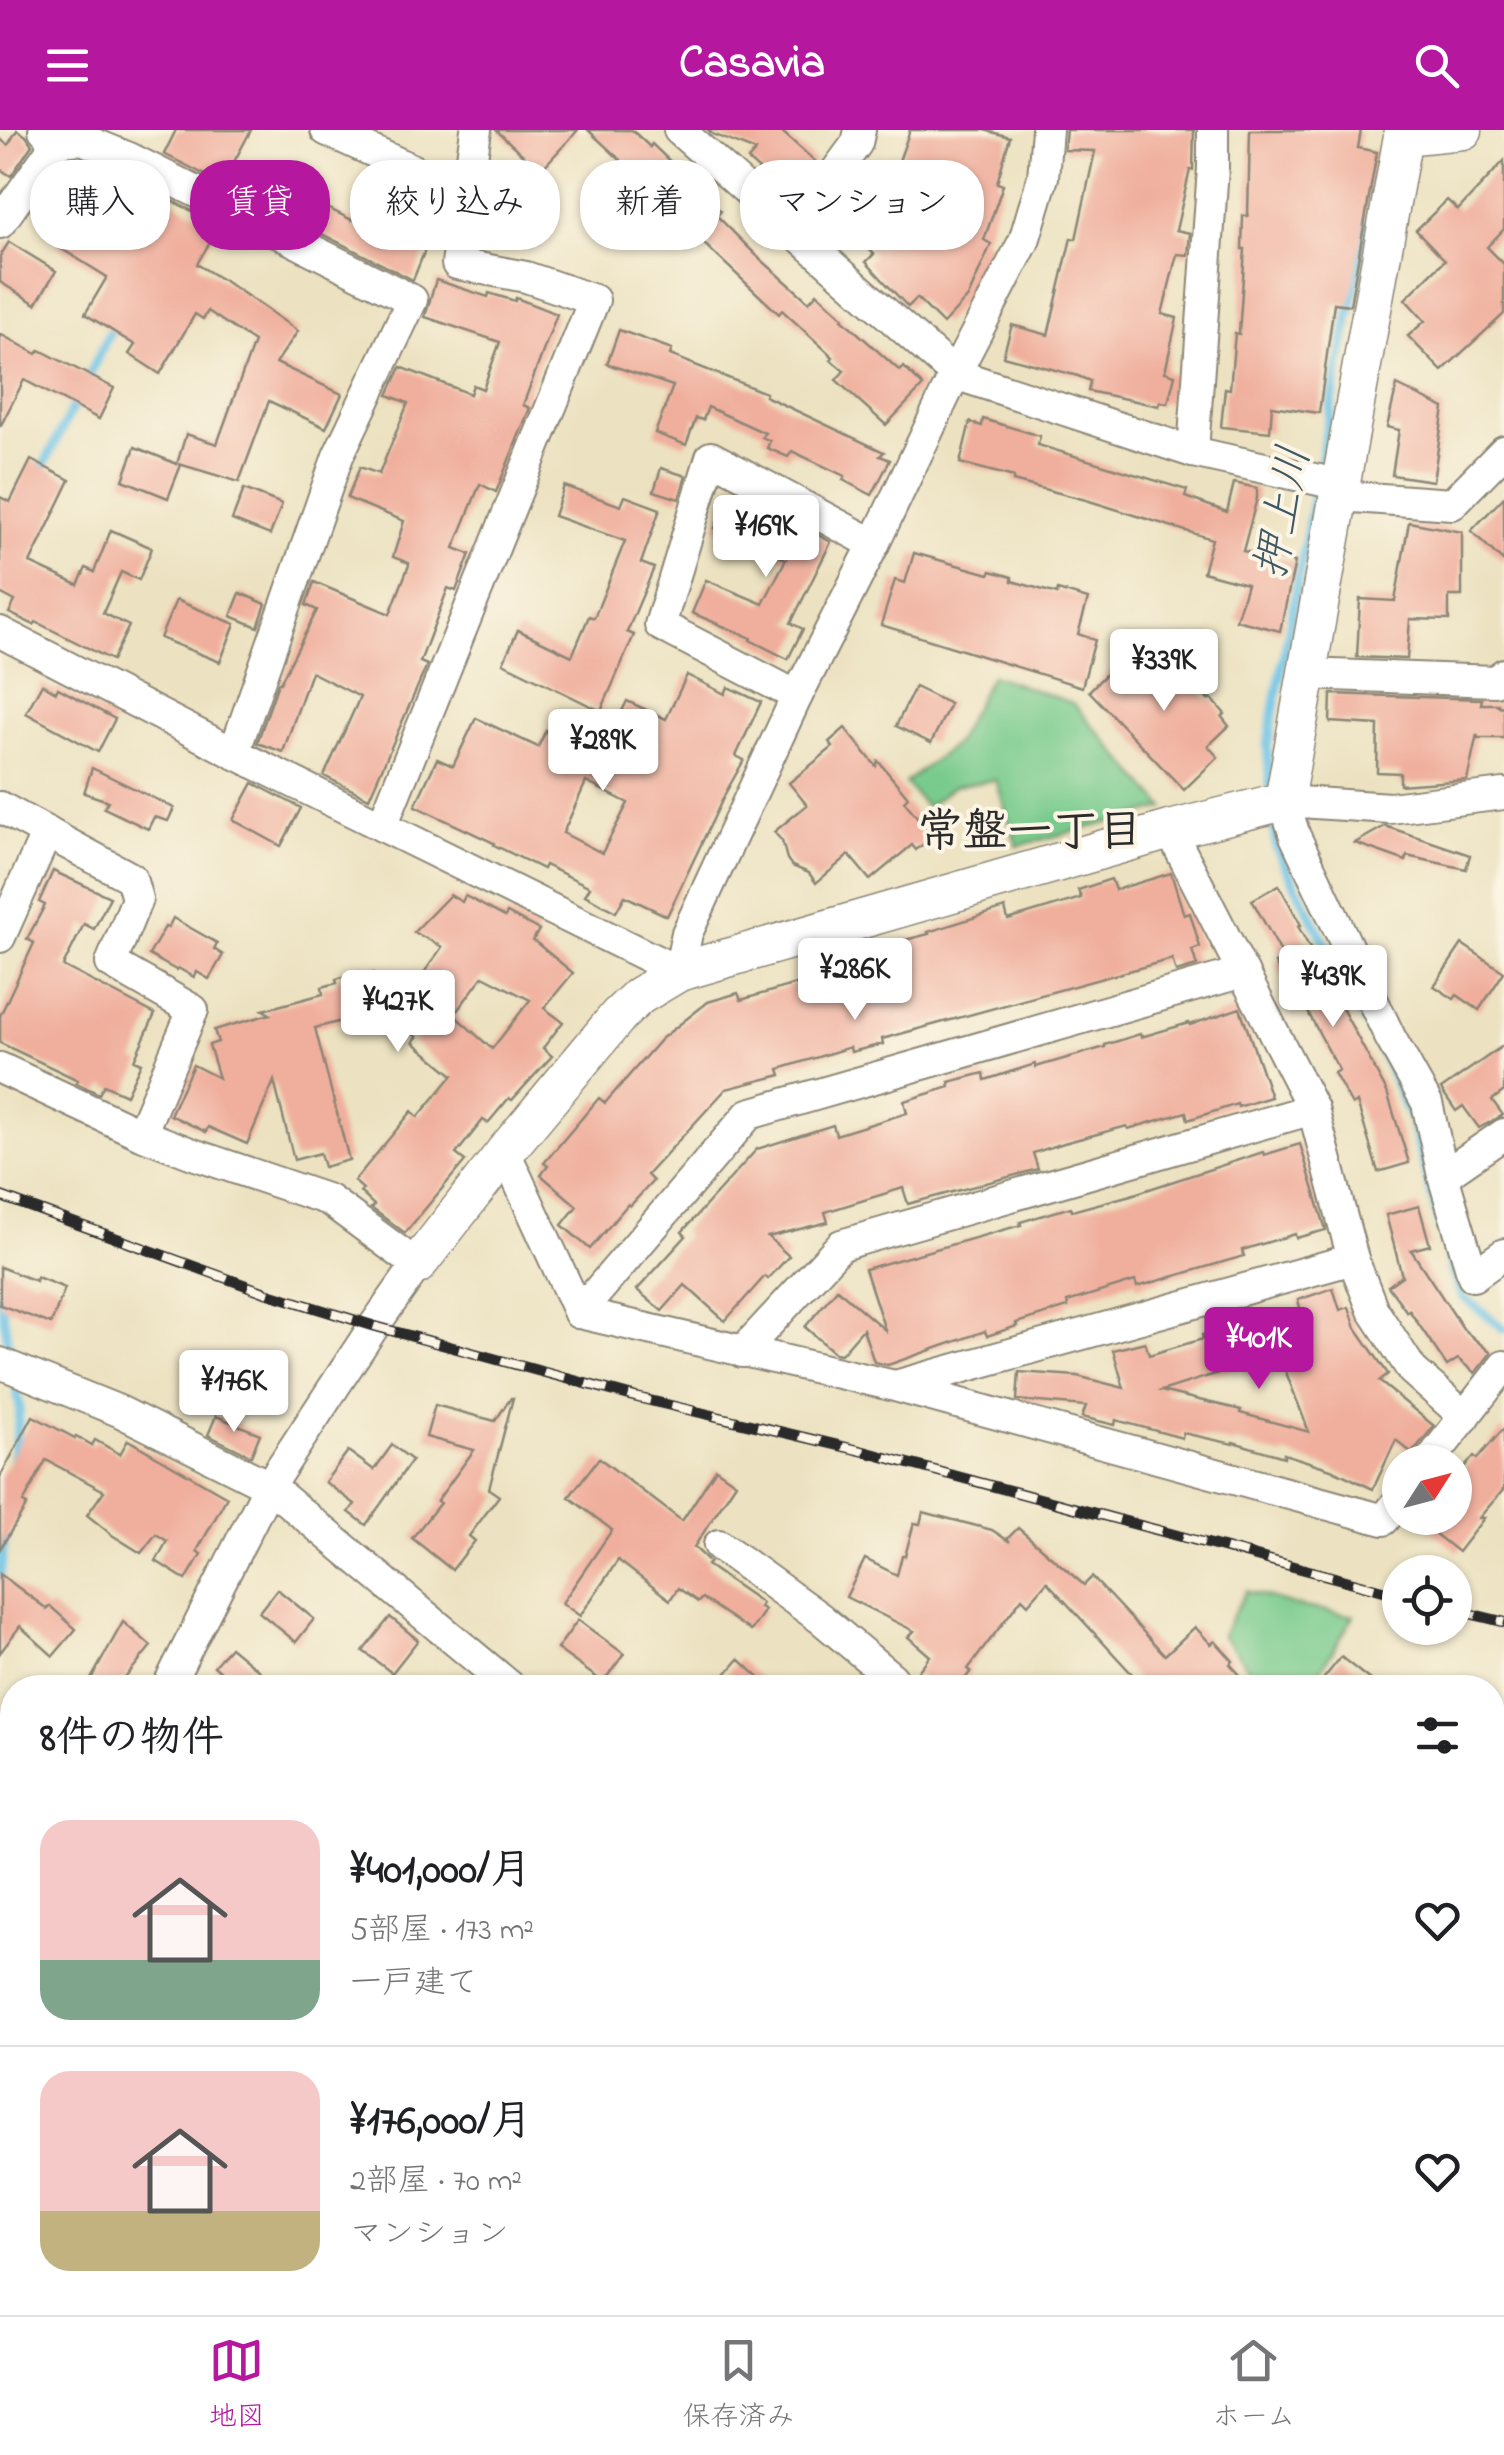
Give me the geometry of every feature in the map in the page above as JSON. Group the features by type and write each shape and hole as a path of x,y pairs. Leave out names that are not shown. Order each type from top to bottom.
{"street":[{"path":"326,130 391,160"},
{"path":"472,160 476,130"},
{"path":"844,160 857,143 860,130"},
{"path":"679,972 687,933 798,696 954,374 1024,241 1042,177 1047,130"},
{"path":"1193,452 1214,168 1213,130"},
{"path":"1463,130 1404,133 1284,800 1295,836 1358,970 1427,1102 1443,1176 1473,1276 1504,1254"},
{"path":"681,131 740,184"},
{"path":"0,223 52,148 48,136 82,140 129,158 412,300 338,456 234,753"},
{"path":"382,826 594,300 526,278 457,264 459,250"},
{"path":"814,250 954,374 1193,452 1340,491 1452,504 1504,451"},
{"path":"798,696 660,626 710,458 874,544"},
{"path":"0,632 234,753 679,972"},
{"path":"1305,674 1495,681 1504,674"},
{"path":"174,1675 269,1486 374,1326 505,1152 640,996 679,972 1284,800 1390,808 1504,794"},
{"path":"0,807 131,878 136,898 110,963 193,1010 141,1134"},
{"path":"1170,830 1313,1110 1354,1259 1373,1310 1412,1370 1465,1417"},
{"path":"0,936 47,832"},
{"path":"578,1313 749,1114 1243,972"},
{"path":"0,1068 141,1134 329,1200 417,1265"},
{"path":"742,1352 841,1245 1313,1110"},
{"path":"1443,1176 1504,1134"},
{"path":"505,1152 578,1313"},
{"path":"895,1386 1354,1259"},
{"path":"578,1313 895,1386 1382,1519"},
{"path":"0,1364 119,1411 269,1486 496,1675"},
{"path":"1443,1445 1504,1366"},
{"path":"719,1545 820,1618 888,1675"}],"green space":[{"path":"991,675 1073,703 1165,808 1017,846 996,780 954,786 926,807 905,783 954,745"},
{"path":"1246,1591 1293,1605 1354,1616 1317,1675 1253,1675 1222,1635"}],"building":[{"path":"17,130 32,145 11,176 0,169 0,139 8,145"},
{"path":"176,130 251,130 235,160 190,160 190,167 164,154"},
{"path":"496,130 578,130 550,160 528,160"},
{"path":"588,130 632,130 668,160 620,160"},
{"path":"708,130 780,130 814,160 748,160 756,151"},
{"path":"910,130 984,130 1010,137 997,183 1003,185 984,240 984,160 899,160"},
{"path":"1066,130 1194,130 1193,170 1176,230 1190,233 1188,255 1177,254 1162,314 1177,318 1165,372 1175,375 1168,403 1160,402 1159,406 1088,391 1090,381 1078,376 1003,356 1012,325 1048,335 1071,238 1076,239 1095,151 1064,150"},
{"path":"1250,130 1361,130 1358,148 1377,152 1350,305 1334,303 1319,413 1272,406 1270,432 1221,427 1225,388 1230,389 1235,333 1239,334"},
{"path":"1504,161 1504,229 1487,247 1504,264 1504,314 1442,371 1408,336 1425,321 1405,299 1445,260 1416,230 1447,200 1458,210"},
{"path":"170,200 190,210 190,250 205,250 197,264 298,331 276,363 342,394 326,428 269,401 239,482 179,464 168,498 123,480 135,447 177,464 186,434 217,444 254,342 208,311 203,319 195,314 160,374 129,354 135,345 85,314 107,277 63,250 170,250"},
{"path":"330,209 350,219 350,248 330,238"},
{"path":"720,219 740,239 740,250 751,250 809,302 817,293 900,371 904,367 923,386 886,425 836,380 844,371 831,360 833,357 782,310 779,314 711,250 720,250"},
{"path":"984,240 991,244 968,297 943,324 917,298 908,307 866,262 874,254 870,250 984,250"},
{"path":"9,242 56,271 36,304 0,282 0,256"},
{"path":"354,250 425,250 413,280"},
{"path":"436,280 488,297 489,293 515,301 516,298 557,314 523,405 530,408 496,492 480,484 454,548 470,554 456,591 448,588 420,662 427,665 369,798 324,776 360,697 311,672 283,752 257,743 278,683 317,610 306,605 314,582 390,614 409,565 393,557 404,521 347,498 360,467 379,474 408,403 388,395 401,367 470,394 473,385 483,389 500,342 425,317"},
{"path":"619,330 672,349 670,355 766,393 765,396 884,452 880,456 890,460 872,495 843,480 845,476 792,451 788,457 767,448 770,441 762,437 765,433 708,407 703,420 696,418 686,445 655,433 673,386 607,364"},
{"path":"0,334 114,388 99,419 24,380 0,427"},
{"path":"1397,385 1444,408 1433,481 1392,475 1399,430 1387,427"},
{"path":"983,419 1040,436 1038,445 1187,490 1185,497 1227,512 1234,483 1257,488 1243,551 1295,562 1280,631 1236,620 1247,584 1203,572 1212,539 960,463 970,422 982,426"},
{"path":"31,460 70,480 30,563 78,585 86,568 94,572 111,530 152,548 139,580 121,572 103,613 129,626 112,660 36,622 34,625 9,613 15,601 0,593 0,497 10,502"},
{"path":"661,468 686,476 679,499 654,491"},
{"path":"564,486 621,506 625,496 660,509 641,563 654,568 627,632 634,635 601,711 503,663 518,630 572,656 589,616 594,618 625,541 554,516"},
{"path":"244,489 282,504 270,535 232,520"},
{"path":"1504,497 1504,562 1471,531"},
{"path":"728,500 771,519 774,512 831,542 791,623 803,629 788,659 692,613 706,580 763,604 786,559 715,528"},
{"path":"1409,522 1462,532 1462,596 1449,596 1449,620 1410,619 1407,659 1357,657 1360,599 1395,601"},
{"path":"914,553 1012,577 1012,581 1057,594 1058,590 1088,599 1078,634 1095,640 1082,687 881,625 895,580 905,583"},
{"path":"240,593 266,604 258,627 231,616"},
{"path":"176,600 235,624 220,662 160,638"},
{"path":"1157,645 1162,651 1165,648 1208,700 1211,698 1225,714 1222,717 1229,726 1208,746 1218,757 1184,790 1089,691 1124,656 1119,679"},
{"path":"687,675 725,694 728,687 761,702 736,756 744,760 667,916 625,896 616,912 585,895 590,887 545,865 543,869 415,806 437,759 453,766 476,718 538,747 546,730 600,756 627,701 666,719","holes":["586,782 628,803 602,853 563,833"]},
{"path":"42,684 56,692 58,688 115,719 98,752 26,713"},
{"path":"915,687 950,704 931,743 896,726"},
{"path":"1331,694 1482,699 1481,704 1504,707 1504,738 1478,738 1477,734 1467,780 1400,785 1400,773 1377,772 1378,725 1330,722"},
{"path":"845,728 908,797 904,801 933,836 916,850 912,845 870,880 849,855 816,883 809,873 792,866 774,832 807,805 789,783 833,747 829,742"},
{"path":"92,768 174,808 168,821 154,817 148,829 104,808 108,801 84,793"},
{"path":"253,783 301,808 281,846 233,820"},
{"path":"1385,826 1470,855 1466,869 1407,856 1406,861 1355,843"},
{"path":"53,871 110,897 94,929 84,924 63,966 155,1014 134,1060 141,1063 126,1095 104,1085 99,1094 0,1043 0,1016 34,943 27,939 45,905 39,902"},
{"path":"1171,873 1184,915 1190,913 1200,947 1192,950 1197,966 1176,972 1172,959 882,1039 883,1044 851,1052 850,1047 779,1069 781,1075 726,1089 647,1175 653,1181 590,1249 562,1225 577,1206 541,1175 548,1166 544,1163 599,1098 605,1103 661,1039 708,1002 738,993 741,1000 823,976 819,963 845,955 847,962 1005,908 1008,920 1081,898 1078,890 1111,879 1115,890"},
{"path":"1279,885 1387,1092 1409,1163 1378,1172 1357,1102 1352,1105 1334,1073 1339,1070 1302,1001 1297,1003 1275,963 1284,958 1252,900"},
{"path":"450,895 462,902 465,896 539,930 533,940 573,973 544,1008 563,1022 543,1048 552,1056 488,1123 483,1120 456,1154 465,1161 405,1233 371,1208 374,1205 354,1181 412,1111 418,1117 453,1075 413,1042 417,1037 383,1010 315,1028 349,1160 324,1167 320,1153 294,1160 274,1081 247,1144 208,1127 206,1132 170,1115 193,1065 219,1078 209,1045 218,1042 214,1030 270,1014 263,1010 323,994 322,987 359,972 360,977 374,973 381,997 412,990 442,947 414,932","holes":["483,976 530,1000 492,1049 454,1015"]},
{"path":"173,918 217,943 214,949 223,955 209,979 197,972 194,977 176,970 149,955"},
{"path":"1462,944 1504,972 1479,1010 1434,986"},
{"path":"1240,1008 1271,1097 1188,1120 1186,1112 1064,1143 1033,1153 1038,1169 908,1204 903,1188 825,1212 828,1222 768,1237 789,1256 768,1279 765,1276 725,1321 685,1285 662,1311 637,1290 686,1236 682,1232 757,1149 833,1125 836,1135 907,1113 904,1101 950,1087 949,1082 984,1073 985,1080"},
{"path":"1504,1045 1504,1091 1492,1100 1503,1115 1479,1128 1463,1106 1456,1111 1441,1089"},
{"path":"1300,1144 1326,1230 1296,1238 1295,1234 1242,1250 1244,1256 1137,1287 1135,1281 1067,1302 1068,1307 1016,1323 1017,1326 987,1336 985,1331 888,1365 874,1362 863,1329 841,1354 805,1327 837,1289 885,1330 865,1269"},
{"path":"1419,1206 1430,1245 1411,1250 1464,1330 1491,1353 1475,1373 1458,1359 1447,1366 1388,1286 1402,1276 1386,1215"},
{"path":"0,1267 65,1288 51,1324 0,1305"},
{"path":"1333,1288 1340,1310 1349,1307 1356,1328 1388,1374 1379,1381 1434,1426 1419,1445 1402,1445 1396,1440 1394,1445 1382,1445 1382,1470 1373,1489 1331,1469 1284,1454 1183,1433 1182,1438 1116,1420 1115,1425 1082,1417 1086,1406 1017,1400 1019,1372 1077,1376 1124,1388 1113,1350 1145,1342 1149,1355 1203,1339 1202,1335 1234,1324 1236,1331 1301,1311 1298,1300","holes":["1279,1354 1309,1432 1240,1413 1241,1410 1161,1391"]},
{"path":"511,1398 489,1489 499,1496 469,1536 475,1541 452,1570 412,1538 474,1450 426,1437 435,1405 495,1421"},
{"path":"33,1416 75,1438 92,1445 95,1440 120,1454 128,1440 227,1497 186,1580 156,1561 167,1541 156,1534 141,1553 112,1535 87,1515 104,1491 46,1460 23,1503 27,1505 0,1549 0,1477"},
{"path":"216,1416 260,1434 251,1456 208,1435"},
{"path":"1504,1428 1504,1489 1479,1518 1484,1518 1472,1534 1472,1458 1477,1459"},
{"path":"392,1445 412,1460 366,1525 349,1512 355,1504 325,1482 348,1451 374,1470"},
{"path":"599,1458 682,1521 716,1469 736,1483 694,1547 710,1562 707,1565 762,1603 760,1607 765,1610 751,1631 702,1598 698,1602 678,1588 670,1600 618,1560 580,1616 562,1603 612,1530 569,1497"},
{"path":"923,1512 992,1530 1010,1542 1007,1539 1018,1528 1084,1585 1092,1577 1165,1655 1195,1627 1211,1644 1215,1641 1240,1675 1133,1675 1047,1582 1028,1604 1022,1598 968,1669 971,1671 968,1675 917,1675 930,1656 908,1637 914,1631 846,1597 865,1559 897,1575 914,1523 920,1524"},
{"path":"1436,1535 1471,1535 1458,1552"},
{"path":"0,1574 47,1609 50,1606 76,1629 53,1656 20,1626 0,1653"},
{"path":"277,1589 314,1619 296,1642 259,1612"},
{"path":"390,1617 418,1640 392,1673 363,1651"},
{"path":"578,1620 624,1654 608,1675 593,1675 557,1649"},
{"path":"123,1622 151,1646 128,1675 93,1675"},
{"path":"230,1647 264,1675 224,1675 214,1666"},
{"path":"1341,1657 1364,1675 1326,1675"},
{"path":"739,1659 756,1675 725,1675"}],"waterway":[{"name":"押上川","path":"1270,786 1267,746 1377,177"},
{"path":"85,383 116,320"},
{"path":"38,477 78,397"},
{"name":"押上川","path":"1272,811 1276,848 1383,1055 1411,1119 1462,1296 1504,1329"},
{"path":"0,1295 11,1362"},
{"path":"13,1461 20,1408 14,1377"},
{"path":"0,1577 5,1531"}],"railway":[{"path":"0,1196 267,1293 374,1326 1382,1590"},
{"path":"1472,1614 1504,1622"}],"district":[{"name":"常盤一丁目","path":"1030,829"}]}
